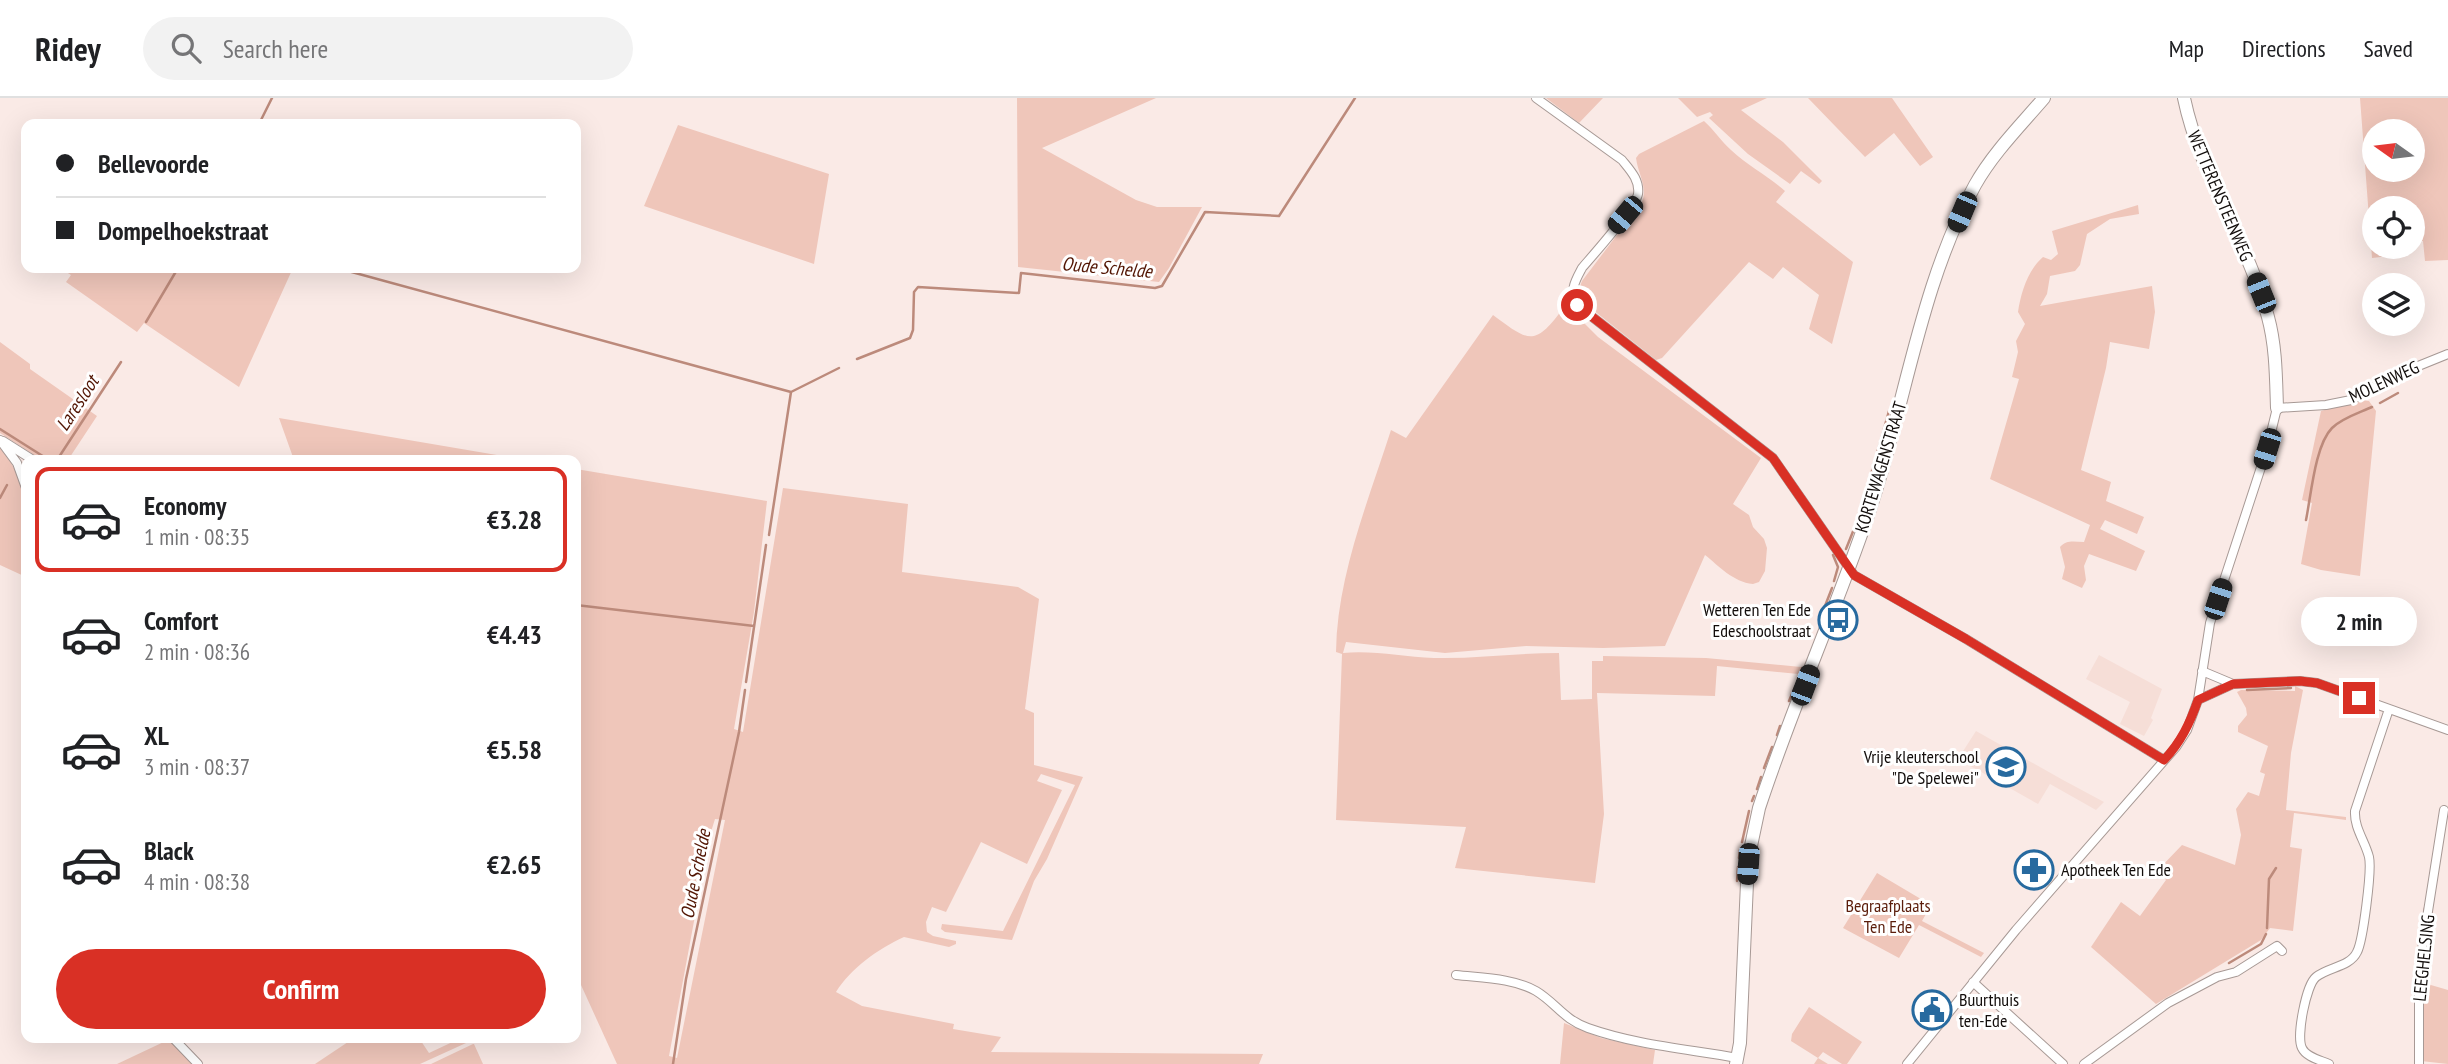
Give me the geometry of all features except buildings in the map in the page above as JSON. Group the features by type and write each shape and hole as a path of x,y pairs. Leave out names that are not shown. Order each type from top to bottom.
{"street":[{"path":"1536,98 1622,160 1632,172 1638,187 1636,202 1582,268 1572,294 1577,305 1768,453 1780,465 1854,575 1966,639 2164,760"},
{"name":"KORTEWAGENSTRAAT","path":"1737,1061 1748,860 1764,795 1874,497 1925,314 1951,238 1975,184 1993,157 2044,98"},
{"name":"WETTERENSTEENWEG","path":"1907,1064 1973,982 2176,747 2187,730 2198,700 2210,623 2267,449 2277,408 2268,314 2192,133 2184,98"},
{"name":"MOLENWEG","path":"2277,408 2326,405 2351,400 2401,373 2448,354"},
{"path":"0,440 25,455"},
{"path":"0,440 17,463 21,474"},
{"path":"2202,671 2233,684"},
{"path":"2198,700 2233,684 2300,681 2317,683 2448,730"},
{"path":"2329,1064 2309,1056 2302,1049 2300,1040 2307,990 2314,978 2346,963 2357,953 2370,872 2369,858 2354,820 2355,811 2389,709"},
{"name":"LEEGHELSING","path":"2419,1064 2419,984 2423,943 2444,810"},
{"path":"2084,1064 2168,1003 2217,978 2236,972 2277,946 2281,951"},
{"path":"1457,975 1518,984 1537,991 1567,1019 1589,1028 1737,1061"},
{"path":"1973,982 2063,1064"},
{"path":"178,1043 198,1064"}],"shaded area":[{"path":"2099,655 2162,689 2151,718 2153,720 2144,736 2120,724 2130,702 2086,679"},
{"name":"Vrije kleuterschool \"De Spelewei\"","path":"1976,731 2104,802 2096,810 2050,784 2038,804 1958,759"}],"green space":[{"path":"1017,98 1156,98 1042,148 1136,200 1157,207 1202,207 1159,282 1018,267"},
{"path":"1546,98 1603,98 1579,123"},
{"path":"1678,98 1767,98 1741,110 1783,142 1822,181 1819,184 1801,171 1790,184 1748,154 1709,118 1713,115 1710,112 1697,117"},
{"path":"1808,98 1892,98 1933,157 1920,166 1894,133 1865,157"},
{"path":"2360,98 2448,98 2448,260 2425,261 2425,196 2367,196 2366,182 2426,182 2426,119 2362,119 2362,125"},
{"path":"1704,121 1727,147 1785,191 1776,202 1853,262 1832,344 1809,329 1819,295 1783,267 1773,279 1749,262 1662,358 1656,360 1583,302 1580,296 1582,281 1642,202 1643,186 1636,158"},
{"path":"678,125 829,174 814,264 644,206"},
{"path":"2138,205 2139,214 2110,219 2087,234 2080,265 2075,271 2050,276 2047,294 2040,306 2152,286 2155,312 2149,349 2110,342 2081,470 2111,482 2106,501 2144,517 2137,534 2105,520 2100,529 2145,551 2136,571 2089,554 2084,566 2086,580 2082,588 2062,579 2065,567 2060,547 2068,542 2084,542 2090,525 1990,479 2019,379 2012,377 2018,352 2016,341 2025,324 2018,312 2021,297 2029,275 2038,262 2043,257 2051,260 2058,254 2052,231"},
{"path":"68,273 291,273 239,387 144,323 137,332 66,282 71,275"},
{"path":"1561,311 1572,311 1598,337 1761,458 1733,504 1749,515 1753,527 1764,539 1767,548 1765,571 1759,582 1753,584 1739,580 1705,555 1665,646 1526,646 1445,653 1346,642 1343,653 1450,658 1559,653 1561,700 1592,699 1592,661 1603,661 1603,656 1706,658 1801,667 1798,674 1717,666 1715,696 1597,693 1604,814 1595,883 1455,868 1466,827 1336,820 1342,654 1336,652 1342,595 1355,540 1391,430 1406,438 1493,315 1514,330 1530,336 1544,331"},
{"path":"0,342 30,364 30,369 97,416 71,455 34,455 0,433"},
{"path":"2358,400 2369,401 2376,411 2360,576 2301,564 2312,503 2302,500 2321,411"},
{"path":"279,418 497,455 292,455"},
{"path":"0,448 11,462 21,487 21,575 0,565"},
{"path":"581,470 767,501 754,612 734,729 743,732 783,488 908,504 902,572 1018,587 1039,599 1025,709 1034,713 1034,765 1083,777 1047,859 1034,881 1012,940 945,932 941,929 942,924 1003,931 1075,785 1041,774 1037,781 1062,790 1027,864 981,842 946,912 932,907 926,922 927,932 956,941 956,944 949,947 904,937 866,960 849,975 836,992 862,1006 954,1024 953,1029 1001,1037 991,1052 1263,1054 1259,1064 617,1064 581,985","holes":["715,819 725,820 677,1058 669,1056 710,835"]},
{"path":"2295,686 2303,690 2291,753 2286,810 2346,817 2346,820 2294,813 2290,847 2302,849 2293,931 2270,928 2261,940 2156,1004 2091,947 2121,902 2140,916 2166,880 2158,870 2182,845 2235,865 2241,835 2236,809 2248,792 2259,796 2265,774 2260,772 2268,746 2238,732 2238,726 2247,715 2237,692 2295,691"},
{"name":"Begraafplaats Ten Ede","path":"1877,873 1931,905 1922,921 1984,953 1981,957 1919,925 1899,958 1843,928"},
{"path":"2424,983 2448,990 2448,1064 2421,1061"},
{"path":"1809,1007 1862,1042 1847,1064 1842,1064 1823,1052 1818,1058 1791,1041 1792,1034"},
{"path":"1564,1023 1601,1038 1655,1050 1653,1064 1560,1064"},
{"path":"162,1043 174,1043 192,1064 117,1064"},
{"path":"346,1043 422,1043 429,1053 450,1043 466,1043 420,1064 315,1064"},
{"path":"473,1044 483,1064 431,1064"},
{"path":"1818,1058 1828,1064 1814,1064"}],"waterway":[{"path":"262,119 272,98"},
{"name":"Oude Schelde","path":"857,359 910,338 913,330 914,292 918,287 1019,293 1021,273 1155,288 1162,286 1205,212 1279,216 1355,98"},
{"name":"Laresloot","path":"146,322 175,273"},
{"path":"355,273 791,392"},
{"name":"Laresloot","path":"60,455 121,362"},
{"name":"Oude Schelde","path":"769,535 791,392 839,368"},
{"path":"2380,403 2398,393"},
{"path":"2306,520 2318,458 2326,436 2341,421 2372,407"},
{"path":"1871,474 1889,411"},
{"name":"Laresloot","path":"0,429 41,455"},
{"path":"1859,517 1869,482"},
{"path":"0,498 7,485"},
{"path":"1846,549 1856,524"},
{"name":"Oude Schelde","path":"746,682 766,545"},
{"path":"1833,555 1838,567 1834,581"},
{"path":"1825,606 1832,588"},
{"path":"581,606 754,626"},
{"path":"1801,672 1802,668"},
{"path":"1789,701 1795,687"},
{"path":"2247,690 2291,688"},
{"name":"Oude Schelde","path":"673,1064 686,979 739,732 745,690"},
{"path":"1777,735 1780,726"},
{"path":"1764,768 1772,747"},
{"path":"1757,789 1761,777"},
{"path":"1752,801 1754,796"},
{"path":"1742,842 1749,811"},
{"path":"1739,858 1740,850"},
{"path":"1737,881 1738,867"},
{"path":"2267,928 2269,879 2276,868"},
{"path":"2421,929 2425,908"},
{"path":"2229,963 2261,944 2266,934"},
{"path":"2418,957 2420,936"}],"place":[{"name":"Wetteren Ten Ede Edeschoolstraat","path":"1838,620"},
{"name":"Vrije kleuterschool \"De Spelewei\"","path":"2006,767"},
{"name":"Apotheek Ten Ede","path":"2034,870"},
{"name":"Buurthuis ten-Ede","path":"1932,1010"}],"route":[{"path":"1577,305 1768,453 1780,465 1854,575 1966,639 2164,760 2187,730 2198,700 2233,684 2300,681 2317,683 2359,698"}]}
